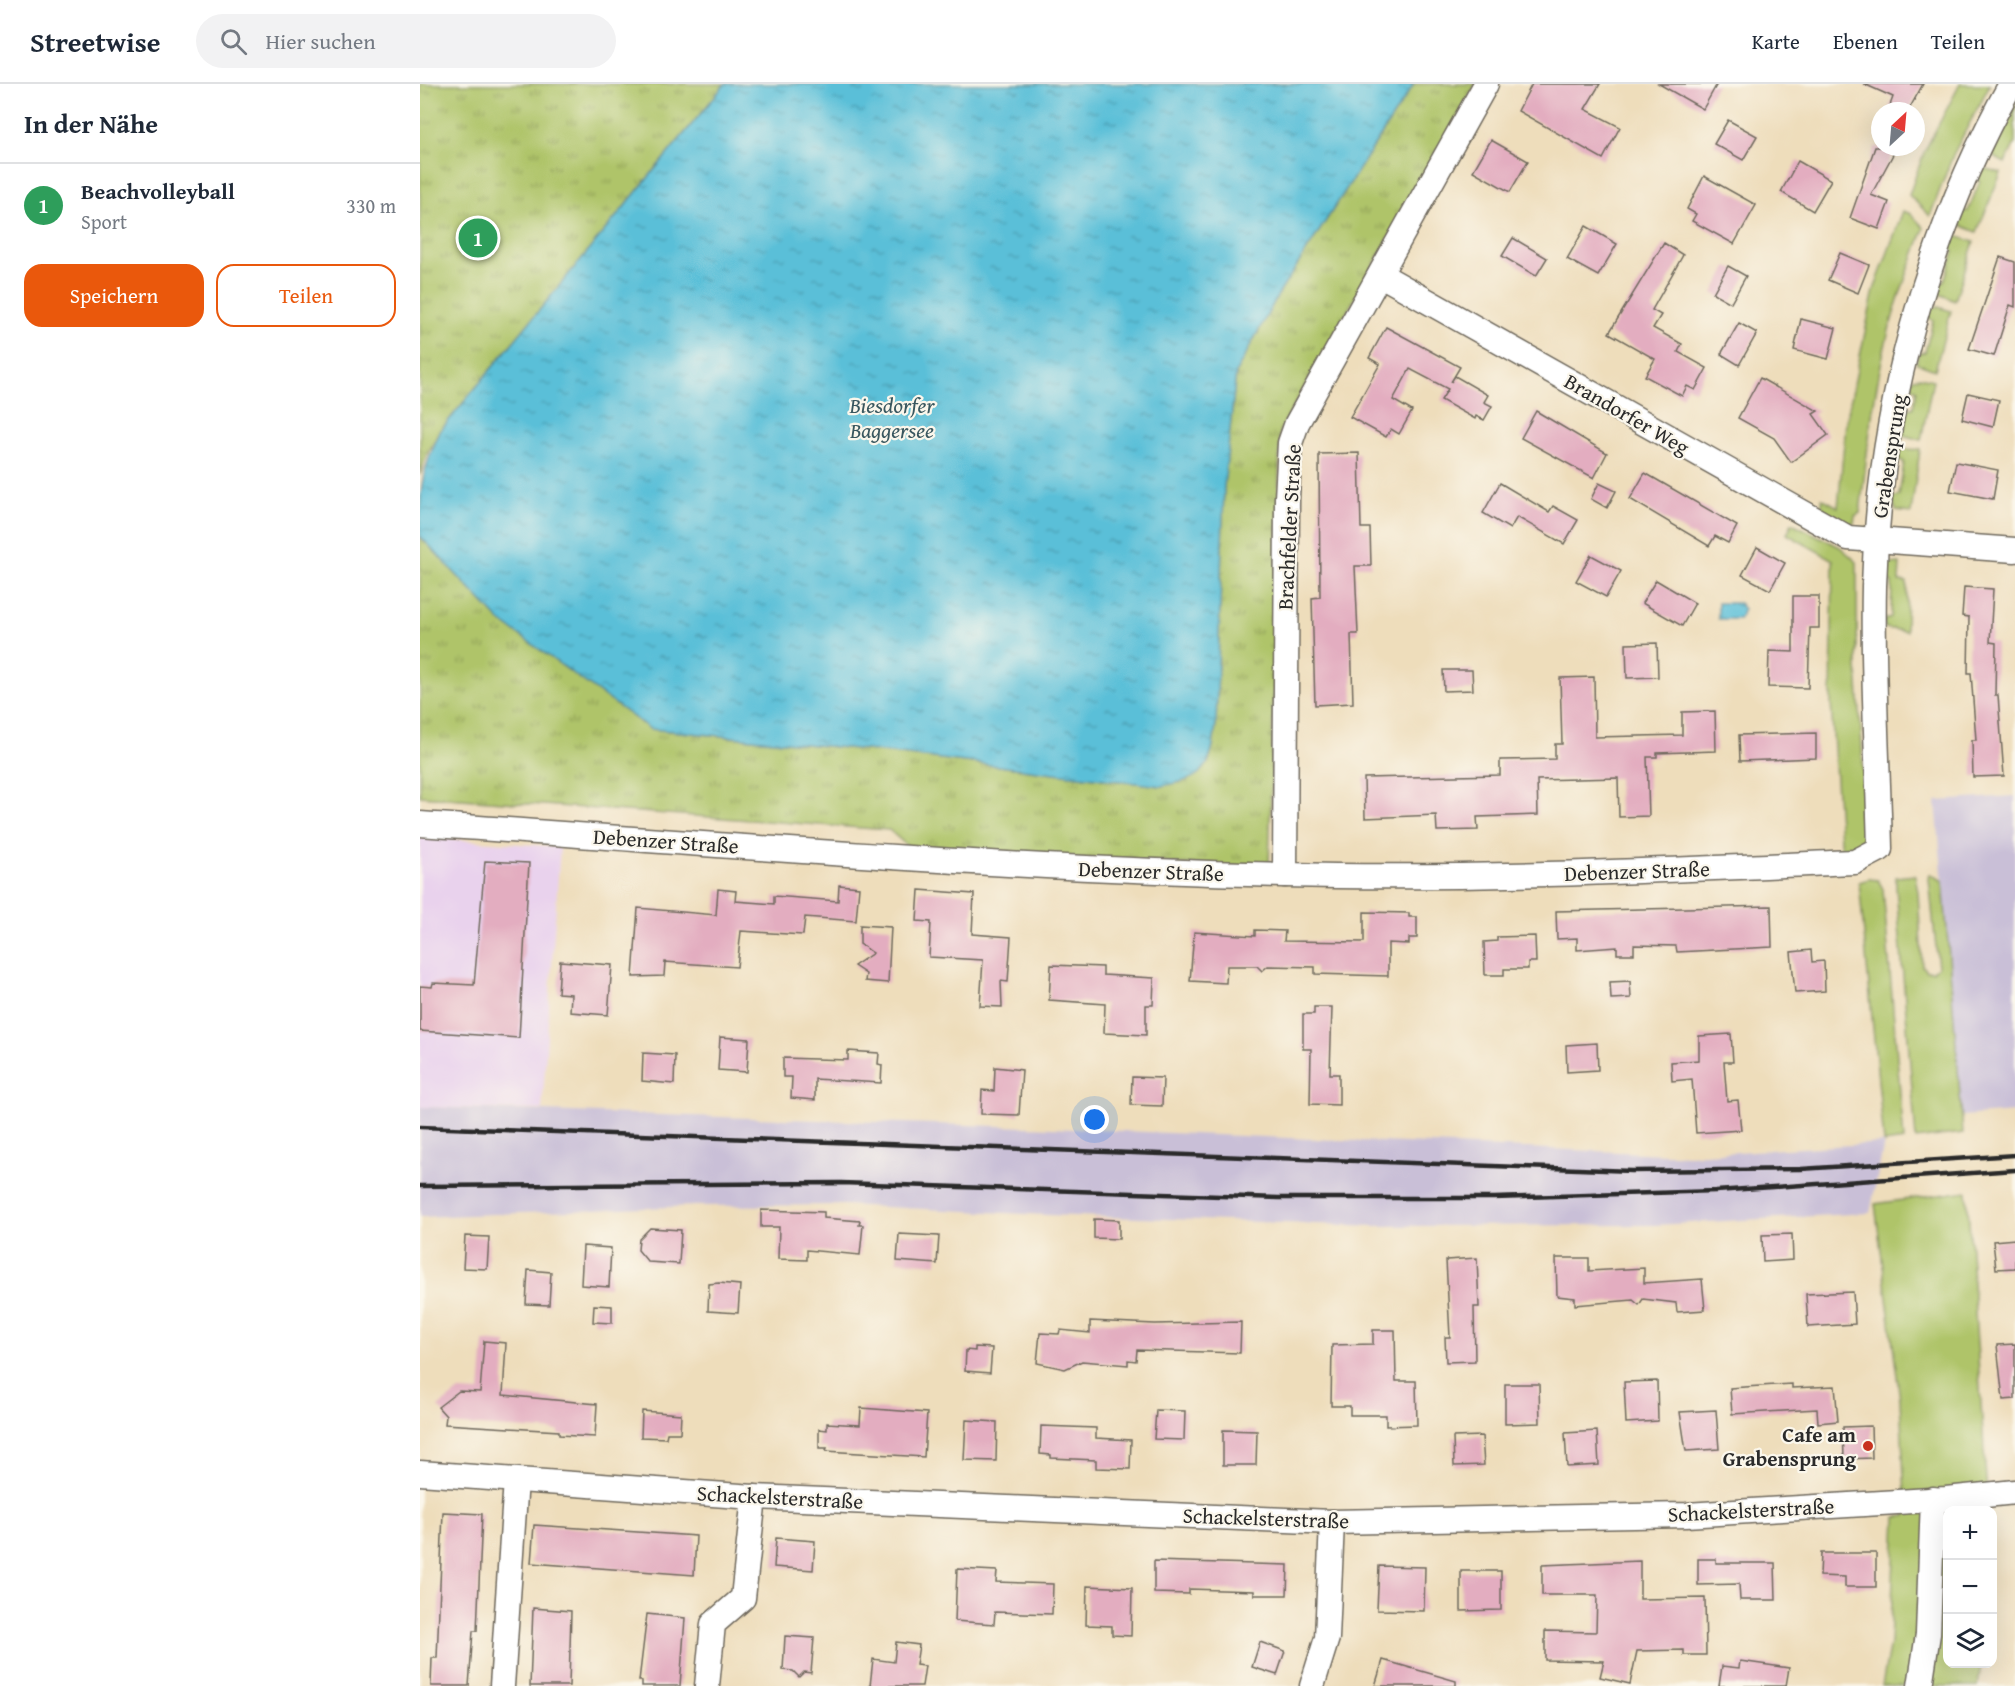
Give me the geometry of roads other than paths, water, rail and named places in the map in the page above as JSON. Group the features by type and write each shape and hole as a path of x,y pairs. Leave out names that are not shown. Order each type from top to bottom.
{"street":[{"name":"Brachfelder Straße","path":"1285,875 1286,534 1290,443 1297,423 1486,84"},
{"name":"Grabensprung","path":"1880,849 1874,586 1882,479 1907,344 1944,227 1978,147 2011,84"},
{"name":"Brandorfer Weg","path":"1381,275 1848,538 2015,550"},
{"name":"Debenzer Straße","path":"420,824 904,859 1094,869 1285,875 1431,877 1579,874 1833,863 1855,862 1880,849"},
{"name":"Schackelsterstraße","path":"420,1473 754,1497 1332,1522 1686,1515 2015,1492"},
{"path":"502,1686 516,1480"},
{"path":"707,1686 713,1624 743,1598 754,1497"},
{"path":"1920,1686 1928,1634 1932,1499"},
{"path":"1312,1686 1327,1638 1332,1522"}],"water":[{"name":"Biesdorfer Baggersee","path":"725,84 1414,84 1278,295 1236,372 1224,487 1216,724 1209,761 1197,775 1161,786 867,750 650,729 500,621 420,536 420,505 425,470 441,430"},
{"path":"1718,603 1739,603 1744,609 1739,619 1718,619"}],"railway":[{"path":"420,1127 1632,1171 1801,1169 2015,1155"},
{"path":"420,1186 841,1183 1279,1198 1494,1198 1716,1191 2015,1170"}],"place":[{"name":"Beachvolleyball","path":"478,238"},
{"name":"Cafe am Grabensprung","path":"1868,1446"}]}
